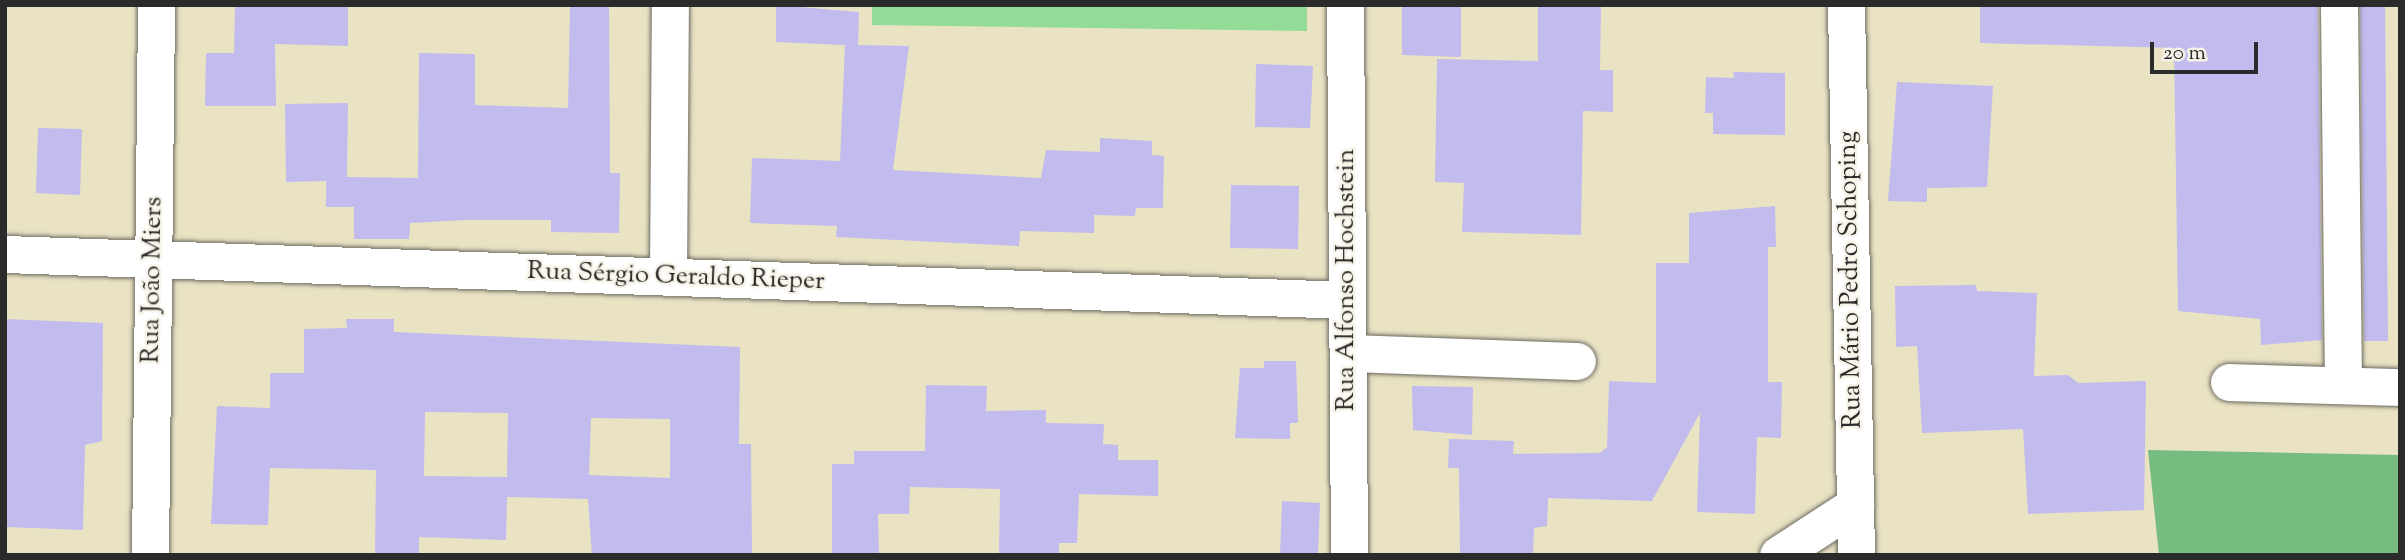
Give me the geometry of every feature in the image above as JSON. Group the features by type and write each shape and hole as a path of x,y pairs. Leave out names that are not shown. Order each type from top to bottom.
{"street":[{"name":"Rua João Miers","path":"150,555 156,5"},
{"path":"668,277 670,5"},
{"name":"Rua Alfonso Hochstein","path":"1345,5 1349,555"},
{"name":"Rua Mário Pedro Schoping","path":"1846,5 1856,555"},
{"path":"2339,5 2343,385"},
{"name":"Rua Sérgio Geraldo Rieper","path":"5,254 1347,300"},
{"path":"1348,353 1577,361"},
{"path":"2230,382 2400,387"},
{"path":"1778,555 1856,505"}],"green space":[{"path":"872,5 1307,5 1307,31 872,25"},
{"path":"2148,450 2400,455 2400,555 2159,555"}],"building":[{"path":"235,5 348,5 348,46 275,44 276,106 205,106 206,53 234,53"},
{"path":"776,5 859,12 858,45 909,46 893,170 1041,178 1046,150 1100,152 1100,138 1152,141 1152,155 1164,156 1163,208 1136,208 1135,216 1094,215 1094,233 1020,231 1019,246 836,237 837,226 750,223 752,158 840,161 845,45 776,42"},
{"path":"1402,5 1461,5 1461,57 1402,55"},
{"path":"1538,5 1601,5 1600,70 1613,70 1613,112 1583,111 1581,235 1462,232 1464,183 1435,182 1437,59 1538,61"},
{"path":"1980,5 2318,5 2322,340 2261,345 2260,319 2178,311 2174,48 1980,43"},
{"path":"2360,5 2385,5 2388,341 2364,341"},
{"path":"570,7 609,7 610,173 620,173 619,233 551,232 551,220 465,220 410,223 409,239 354,239 354,207 326,207 326,181 286,182 285,104 348,103 347,177 418,178 419,53 475,54 475,105 568,108"},
{"path":"1256,64 1313,66 1310,128 1255,127"},
{"path":"1733,72 1785,73 1785,135 1713,134 1713,113 1705,113 1706,77 1734,78"},
{"path":"1897,82 1993,86 1987,187 1927,188 1927,202 1888,201"},
{"path":"38,128 82,129 80,195 36,193"},
{"path":"1231,185 1299,186 1298,249 1230,248"},
{"path":"1775,206 1776,247 1768,247 1768,382 1782,382 1781,438 1757,437 1755,514 1697,512 1700,413 1652,501 1548,498 1547,526 1534,528 1533,555 1460,555 1459,468 1448,468 1449,439 1514,441 1513,454 1600,453 1607,447 1609,381 1656,383 1656,263 1689,263 1689,213"},
{"path":"1976,285 1977,291 2037,293 2034,376 2068,375 2078,383 2146,381 2144,510 2028,514 2023,429 1922,433 1917,346 1896,347 1895,286"},
{"path":"5,319 103,323 102,441 85,445 83,530 7,527"},
{"path":"346,319 394,319 394,332 740,347 739,444 751,444 752,555 592,555 588,499 507,497 506,540 419,537 419,555 375,555 376,470 270,468 268,525 211,524 217,406 270,408 270,373 304,373 304,329 347,328","holes":["425,412 508,413 507,477 424,476","591,418 670,419 670,478 589,475"]},
{"path":"1264,361 1296,361 1298,423 1290,423 1290,439 1235,438 1240,368 1264,368"},
{"path":"926,385 987,386 986,411 1046,410 1046,423 1104,424 1103,444 1118,445 1118,460 1158,460 1158,496 1079,494 1077,543 1059,543 1059,555 999,555 1000,489 910,487 909,514 878,514 879,555 832,555 832,464 854,464 854,451 925,451"},
{"path":"1412,386 1473,387 1472,435 1413,430"},
{"path":"1282,501 1320,503 1318,555 1280,555"}]}
